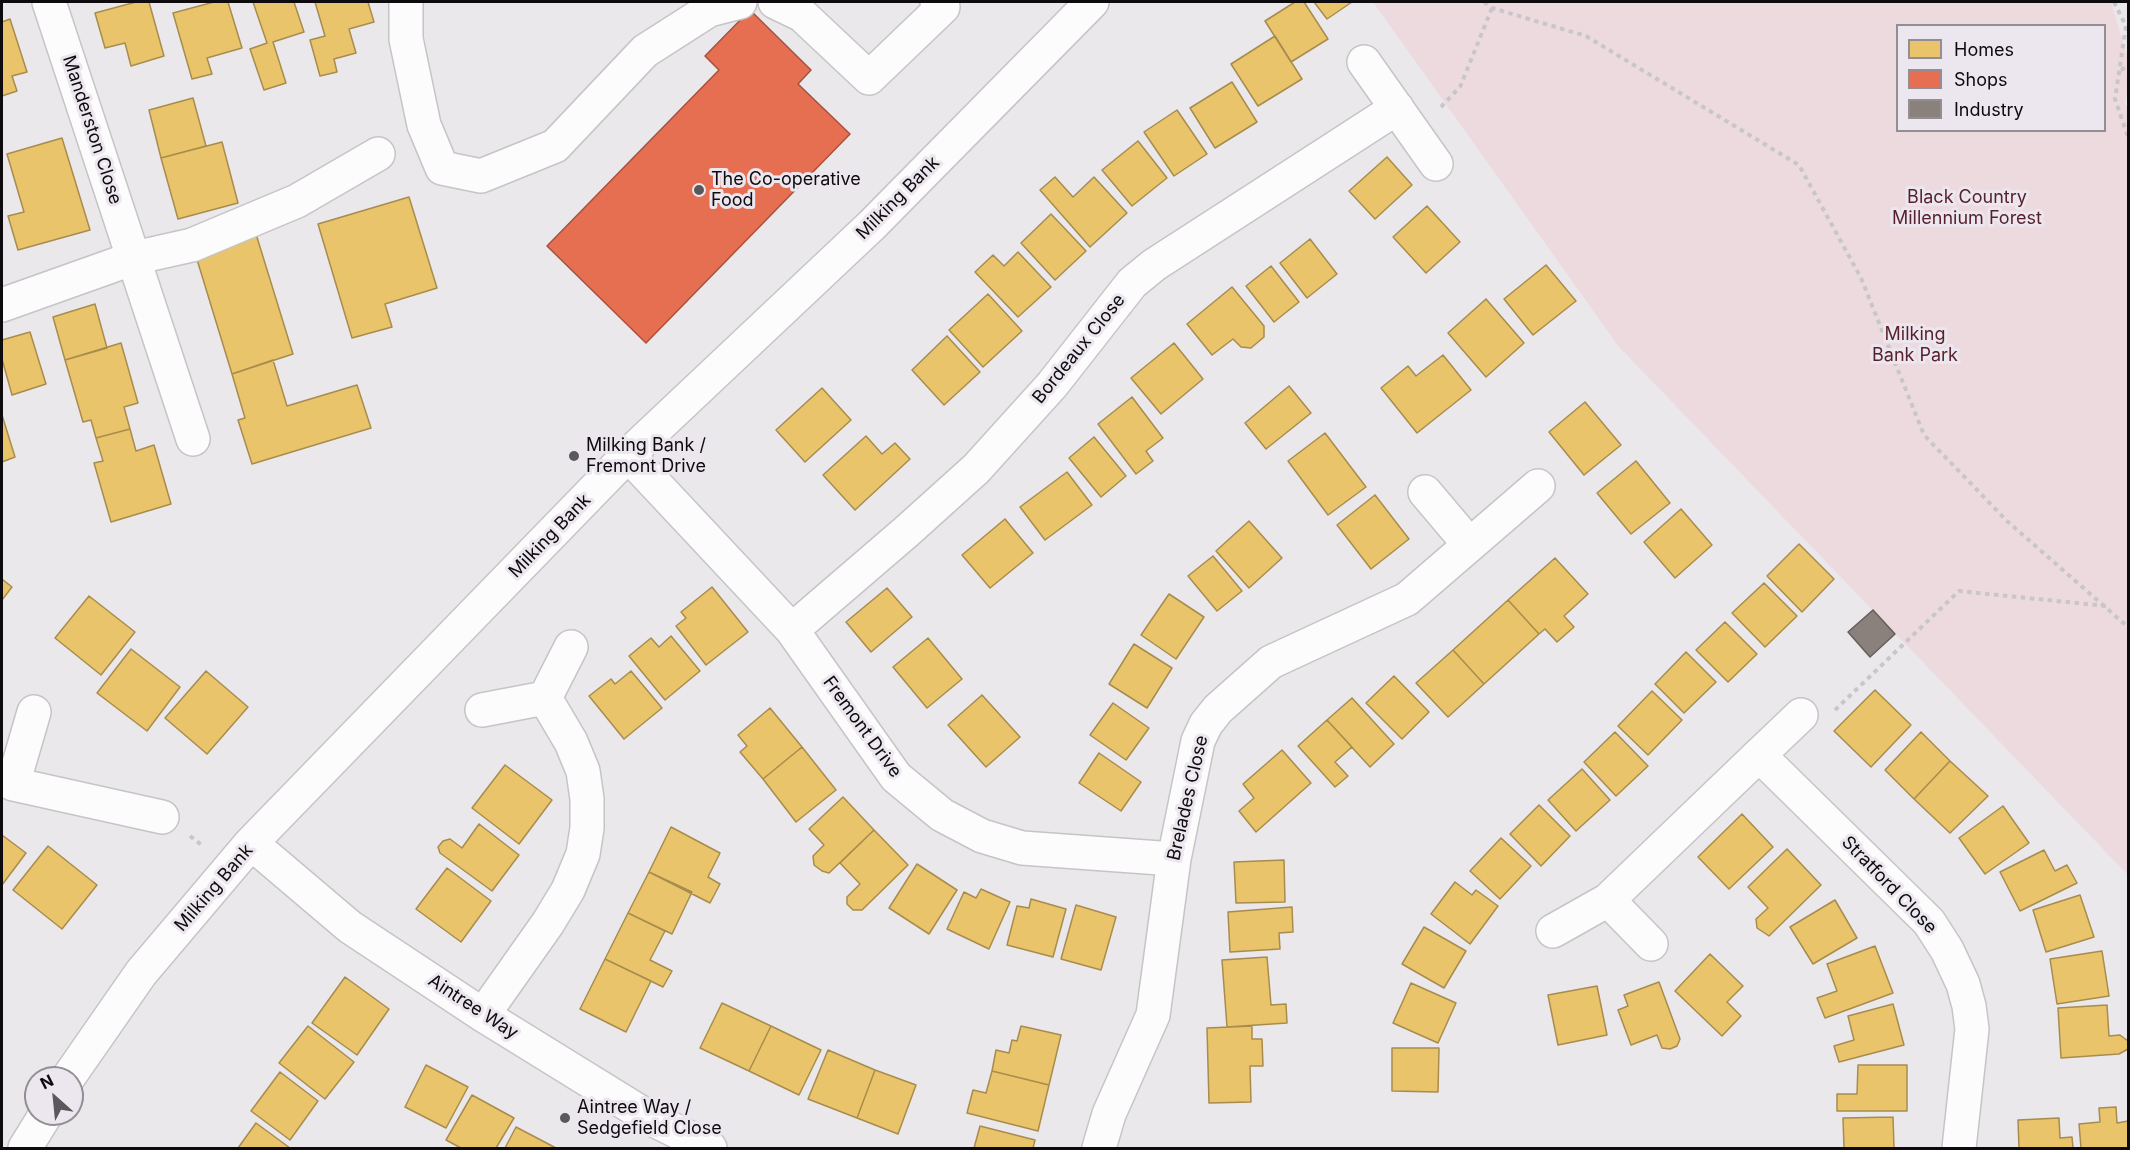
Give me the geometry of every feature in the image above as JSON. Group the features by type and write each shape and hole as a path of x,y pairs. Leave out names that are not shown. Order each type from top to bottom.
{"street":[{"name":"Manderston Close","path":"49,2 193,439"},
{"path":"406,2 406,39 424,125 442,168 481,176 555,146 645,51 709,10 740,2"},
{"path":"797,6 869,78 943,7 937,2"},
{"name":"Milking Bank","path":"76,1066 141,973 242,854 628,454 872,225 1088,3"},
{"path":"1364,62 1436,164"},
{"name":"Bordeaux Close","path":"792,630 976,469 1052,385 1132,283 1154,265 1406,121"},
{"path":"2,305 134,258 192,245 297,201 378,154"},
{"name":"Fremont Drive","path":"628,454 792,630 896,777 942,815 982,836 1022,848 1174,860"},
{"name":"Brelades Close","path":"1099,1149 1109,1114 1153,1015 1174,860 1198,741 1206,724 1218,709 1271,662 1407,599 1538,486"},
{"path":"1425,492 1469,544"},
{"path":"545,698 571,647"},
{"path":"482,710 545,698"},
{"path":"483,1015 568,890 583,854 587,828 584,771 571,742 545,698"},
{"path":"34,712 7,781 162,818"},
{"path":"1553,931 1608,900 1801,715"},
{"name":"Stratford Close","path":"1759,755 1929,922 1947,950 1963,984 1972,1029 1959,1149"},
{"name":"Aintree Way","path":"242,854 483,1015 648,1117 710,1149"},
{"path":"1608,900 1652,944"},
{"path":"25,1149 39,1126"}],"path":[{"path":"1484,2 1492,8 1586,36 1799,165 1861,278 1924,435 2007,521 2107,606 2128,627"},
{"path":"2114,2 2126,26 2115,99 2128,137"},
{"path":"1406,121 1461,87 1492,8"},
{"path":"2120,71 2128,66"},
{"path":"1801,715 1816,728 1959,591 2107,606"},
{"path":"162,818 242,854"}],"green space":[{"name":"Milking Bank Park","path":"1373,2 2111,2 2128,59 2128,89 2125,103 2128,111 2128,875 1619,347"}],"building: Homes":[{"path":"136,2 149,2 164,56 131,66 125,43 105,48 95,13"},
{"path":"214,2 228,2 242,48 207,58 212,74 192,79 173,13"},
{"path":"253,2 294,2 304,32 273,42 286,83 264,90 250,49 267,43"},
{"path":"315,2 368,2 374,22 349,29 356,53 334,59 337,72 320,76 310,40 325,36"},
{"path":"1295,2 1304,2 1328,39 1291,62 1265,21"},
{"path":"1314,2 1352,2 1327,19"},
{"path":"10,19 27,72 12,76 17,91 2,96 2,22"},
{"path":"1275,36 1302,79 1258,106 1231,64"},
{"path":"1232,82 1257,122 1215,148 1190,108"},
{"path":"193,98 206,146 161,158 149,110"},
{"path":"1177,110 1207,154 1174,176 1144,132"},
{"path":"62,138 90,230 18,250 8,216 24,212 7,154"},
{"path":"1138,141 1167,178 1132,206 1102,170"},
{"path":"222,142 238,203 178,219 161,158"},
{"path":"1387,157 1412,185 1375,219 1349,191"},
{"path":"1055,177 1073,197 1094,177 1127,213 1090,247 1040,190"},
{"path":"409,197 437,288 385,304 392,327 352,338 318,224"},
{"path":"1427,206 1460,242 1426,273 1393,237"},
{"path":"1051,214 1086,251 1055,280 1021,243"},
{"path":"256,234 293,354 232,374 195,253"},
{"path":"1310,239 1337,274 1307,298 1280,263"},
{"path":"1018,252 1051,287 1018,317 975,272 993,255 1004,266"},
{"path":"1546,265 1576,301 1533,335 1504,299"},
{"path":"1271,266 1299,302 1274,322 1246,286"},
{"path":"1232,287 1264,326 1264,337 1251,348 1241,347 1233,339 1212,355 1187,324"},
{"path":"988,294 1022,331 983,367 949,330"},
{"path":"1486,299 1524,343 1486,377 1448,333"},
{"path":"95,304 107,348 65,360 53,317"},
{"path":"30,332 46,384 12,395 2,359 2,340"},
{"path":"947,336 980,372 944,405 912,370"},
{"path":"121,343 138,403 124,407 130,429 96,438 91,420 83,422 65,360"},
{"path":"1174,343 1203,379 1161,414 1131,378"},
{"path":"1443,355 1471,390 1417,433 1381,388 1408,366 1416,376"},
{"path":"273,360 287,406 357,385 371,428 252,464 238,420 245,418 232,374"},
{"path":"1289,386 1311,413 1266,449 1245,423"},
{"path":"822,388 851,420 805,462 776,430"},
{"path":"1132,397 1163,438 1146,451 1153,461 1136,474 1098,424"},
{"path":"1585,402 1621,445 1584,475 1549,432"},
{"path":"2,415 15,457 2,462"},
{"path":"130,429 136,451 154,445 171,504 111,522 94,463 103,461 96,438"},
{"path":"1325,433 1366,487 1328,515 1288,461"},
{"path":"866,436 882,454 895,443 910,459 855,510 823,475"},
{"path":"1094,437 1126,476 1101,497 1069,458"},
{"path":"1636,461 1670,503 1631,534 1597,493"},
{"path":"1067,472 1092,505 1045,540 1020,507"},
{"path":"1375,495 1409,539 1371,569 1337,525"},
{"path":"1681,509 1712,545 1675,578 1644,542"},
{"path":"1005,519 1033,553 990,588 962,555"},
{"path":"1249,521 1282,558 1249,588 1216,551"},
{"path":"1799,544 1834,579 1802,612 1767,576"},
{"path":"1213,556 1242,591 1217,611 1188,576"},
{"path":"1555,558 1588,594 1564,616 1574,627 1557,642 1545,629 1539,634 1508,600"},
{"path":"2,579 12,587 2,600"},
{"path":"1764,583 1797,616 1765,647 1732,613"},
{"path":"712,587 748,632 706,665 676,626 686,618 681,612"},
{"path":"887,588 912,617 871,652 846,622"},
{"path":"1169,594 1204,617 1176,659 1141,635"},
{"path":"89,596 135,632 101,675 55,638"},
{"path":"1508,600 1539,634 1484,684 1453,650"},
{"path":"1725,622 1757,654 1728,682 1696,650"},
{"path":"671,636 700,671 665,700 629,656 651,638 659,647"},
{"path":"928,638 962,679 927,708 893,667"},
{"path":"1134,644 1172,668 1147,708 1109,684"},
{"path":"131,649 180,687 147,731 97,693"},
{"path":"1453,650 1484,684 1448,717 1416,683"},
{"path":"1686,652 1716,682 1684,713 1655,684"},
{"path":"206,671 248,707 207,754 165,718"},
{"path":"631,671 662,708 624,739 589,696 611,679 615,684"},
{"path":"1394,676 1429,712 1402,739 1366,703"},
{"path":"1875,690 1911,725 1871,767 1834,731"},
{"path":"1652,691 1682,720 1648,755 1618,726"},
{"path":"982,695 1020,737 986,767 948,725"},
{"path":"1352,698 1394,744 1370,767 1327,720"},
{"path":"1113,703 1149,728 1126,760 1090,735"},
{"path":"770,708 802,747 763,779 740,752 747,746 738,735"},
{"path":"1327,720 1352,747 1335,762 1348,776 1335,787 1298,746"},
{"path":"1615,732 1648,766 1616,796 1584,762"},
{"path":"1921,732 1950,761 1914,799 1885,770"},
{"path":"802,747 836,790 796,822 763,779"},
{"path":"1282,750 1311,783 1256,832 1239,811 1254,798 1243,784"},
{"path":"1099,753 1141,782 1121,811 1079,783"},
{"path":"1950,761 1988,796 1950,833 1914,799"},
{"path":"505,765 552,800 519,844 472,808"},
{"path":"1582,769 1610,800 1576,831 1548,800"},
{"path":"843,797 874,830 829,873 814,865 813,856 824,845 809,829"},
{"path":"1539,805 1570,836 1541,866 1510,834"},
{"path":"2003,806 2029,843 1985,874 1959,838"},
{"path":"1742,814 1773,847 1729,889 1698,857"},
{"path":"479,824 519,855 492,891 440,853 438,847 443,841 450,839 462,848"},
{"path":"671,827 720,853 708,877 720,884 710,903 649,872"},
{"path":"874,830 908,865 862,910 853,910 847,904 847,897 860,884 840,863"},
{"path":"2,835 26,853 2,885"},
{"path":"1501,838 1531,866 1500,899 1470,871"},
{"path":"48,846 97,885 62,929 13,890"},
{"path":"1787,849 1821,885 1769,936 1757,928 1756,919 1768,908 1748,887"},
{"path":"2044,850 2055,871 2067,865 2077,883 2020,911 2000,872"},
{"path":"1284,860 1285,902 1236,903 1234,862"},
{"path":"917,864 957,890 929,934 889,908"},
{"path":"447,868 491,901 461,942 416,909"},
{"path":"649,872 692,892 672,934 628,913"},
{"path":"1455,882 1472,895 1476,890 1498,906 1470,944 1431,914"},
{"path":"981,889 1010,902 989,949 947,929 964,892 976,898"},
{"path":"2080,895 2094,937 2046,952 2033,910"},
{"path":"1031,899 1066,909 1053,957 1007,945 1017,906 1029,908"},
{"path":"1835,900 1857,938 1813,964 1790,927"},
{"path":"1076,905 1116,917 1101,970 1061,959"},
{"path":"1292,907 1293,932 1279,933 1280,949 1230,952 1228,912"},
{"path":"628,913 665,931 650,960 672,971 663,987 605,959"},
{"path":"1424,927 1466,951 1444,988 1402,964"},
{"path":"1875,946 1893,993 1825,1018 1817,998 1837,991 1827,964"},
{"path":"2102,951 2109,996 2057,1004 2050,959"},
{"path":"1710,954 1743,986 1727,1002 1741,1016 1722,1036 1675,991"},
{"path":"1267,957 1271,1005 1286,1004 1287,1023 1227,1027 1222,960"},
{"path":"605,959 651,981 626,1032 580,1009"},
{"path":"345,977 389,1009 357,1055 312,1023"},
{"path":"1659,982 1680,1039 1677,1046 1670,1049 1662,1048 1657,1035 1631,1045 1618,1010 1628,1006 1624,995"},
{"path":"1411,983 1456,1003 1438,1043 1393,1023"},
{"path":"1597,986 1607,1035 1558,1045 1548,995"},
{"path":"722,1003 771,1026 749,1071 700,1048"},
{"path":"1893,1004 1904,1045 1839,1062 1834,1046 1854,1040 1848,1016"},
{"path":"2107,1005 2109,1036 2120,1035 2128,1041 2128,1049 2119,1054 2061,1058 2058,1008"},
{"path":"308,1026 354,1062 325,1099 279,1063"},
{"path":"771,1026 821,1050 799,1095 749,1071"},
{"path":"1021,1026 1061,1035 1049,1085 992,1071 996,1050 1009,1053 1012,1040 1017,1041"},
{"path":"1252,1026 1252,1039 1262,1039 1263,1066 1250,1066 1251,1102 1209,1103 1207,1028"},
{"path":"1392,1048 1439,1048 1438,1092 1392,1091"},
{"path":"828,1050 875,1070 857,1118 808,1099"},
{"path":"426,1065 468,1087 446,1128 405,1107"},
{"path":"1858,1065 1907,1065 1907,1111 1837,1111 1837,1094 1857,1094"},
{"path":"875,1070 916,1085 898,1134 857,1118"},
{"path":"992,1071 1049,1085 1038,1131 967,1113 973,1090 986,1093"},
{"path":"280,1072 318,1101 290,1140 251,1111"},
{"path":"472,1095 514,1118 496,1148 461,1148 446,1140"},
{"path":"2116,1107 2117,1123 2128,1121 2128,1148 2081,1148 2079,1124 2100,1122 2099,1108"},
{"path":"1893,1117 1894,1148 1844,1148 1843,1118"},
{"path":"2059,1118 2060,1138 2072,1137 2073,1148 2019,1148 2018,1120"},
{"path":"256,1123 290,1148 238,1148"},
{"path":"980,1126 1035,1140 1033,1148 974,1148"},
{"path":"516,1127 556,1148 505,1148"}],"building: Shops":[{"name":"The Co-operative Food","path":"750,10 811,70 798,84 850,134 646,343 547,246 719,70 705,56"}],"building: Industry":[{"path":"1873,610 1895,634 1870,657 1848,632"}],"place":[{"name":"The Co-operative Food","path":"699,190"},
{"name":"Milking Bank / Fremont Drive","path":"574,456"},
{"name":"Aintree Way / Sedgefield Close","path":"565,1118"}],"park label":[{"name":"Black Country Millennium Forest","path":"1967,208"}]}
